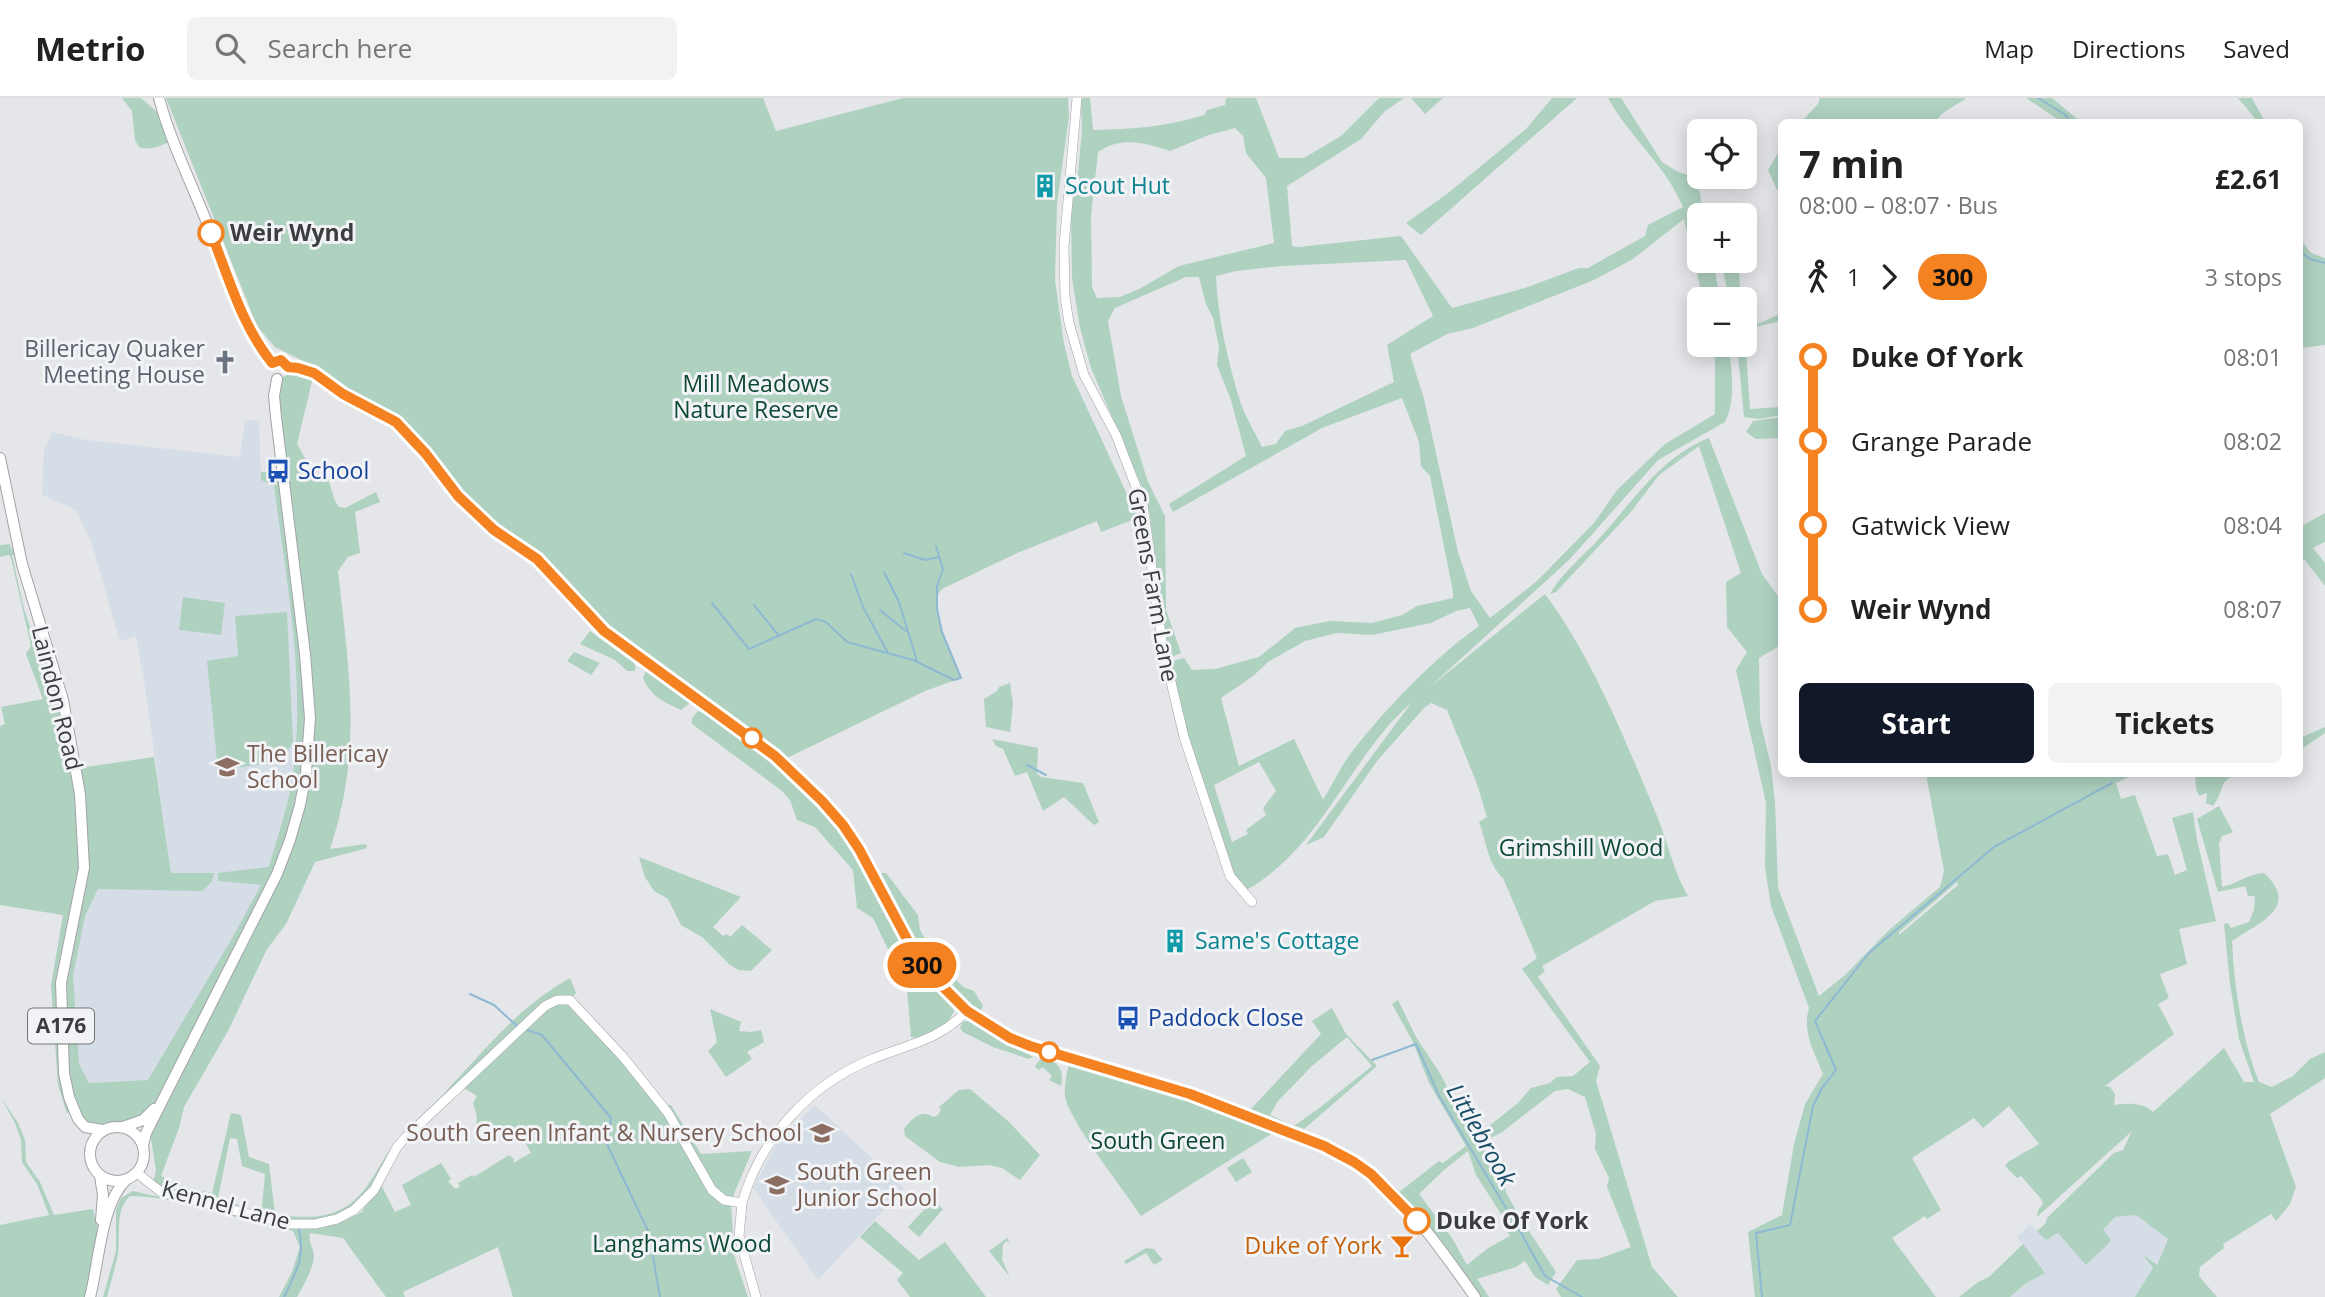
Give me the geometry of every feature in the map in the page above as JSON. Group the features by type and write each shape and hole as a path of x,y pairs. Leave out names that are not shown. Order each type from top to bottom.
{"main road":[{"path":"150,98 164,117"},
{"path":"159,98 164,117 222,259 235,300 254,338 272,363"},
{"path":"277,380 270,374 269,368 272,363 281,360 288,367 314,373 343,394 396,422 409,434 463,502 494,530 537,559 604,631 775,756 843,825 859,849 917,958 943,989 967,1011 1010,1038 1030,1046 1190,1094 1346,1157 1371,1174 1404,1207 1475,1297"},
{"path":"277,380 286,376 288,367"},
{"path":"90,1297 114,1194 126,1180 137,1173 144,1158 146,1133 276,874 290,840 306,773 309,696 276,417 274,396 277,380"},
{"name":"Laindon Road","path":"0,458 19,552 33,608 63,700 77,771 82,813 83,868 62,975 60,1002 63,1057 69,1097 78,1119 85,1127 103,1130"},
{"path":"123,1128 143,1120 163,1099"},
{"path":"126,1180 113,1181 100,1176 92,1167 89,1156 94,1139 103,1130 123,1128 135,1134 143,1145"},
{"path":"100,1176 103,1195 101,1243"}],"street":[{"name":"Greens Farm Lane","path":"1077,98 1065,232 1064,272 1069,323 1084,375 1116,435 1143,505 1163,648 1184,737 1230,876 1252,902"},
{"name":"Kennel Lane","path":"137,1173 161,1192 289,1224 315,1224 337,1219 366,1200 397,1147 465,1080 545,1006 557,1000 570,1000 624,1058 668,1113 712,1190 724,1200 742,1203"},
{"path":"756,1297 739,1236 742,1203 753,1171 770,1142 808,1098 833,1080 869,1061 942,1033 967,1011"}],"shaded area":[{"name":"The Billericay School","path":"245,420 259,421 261,479 278,481 302,715 298,777 282,836 244,924 158,1093 81,1096 67,983 88,878 172,879 136,636 120,641 92,544 76,510 42,495 44,452 52,432 86,440 240,457"},
{"path":"815,1105 904,1188 818,1280 753,1188 778,1142"},
{"path":"2136,1215 2168,1239 2156,1265 2146,1258 2153,1268 2135,1297 2010,1297 2025,1284 2045,1273 2017,1237 2030,1224 2046,1240 2058,1233 2103,1230 2115,1217"}],"green space":[{"path":"122,98 141,98 157,112 171,141 151,148 139,147 135,140 132,111"},
{"name":"Mill Meadows Nature Reserve","path":"166,98 763,98 776,131 903,98 1068,98 1069,116 1057,204 1055,280 1064,344 1072,376 1138,518 1101,532 1097,521 1015,554 942,589 938,597 938,619 961,678 925,691 785,759 594,617 541,558 481,519 423,445 309,364 275,347 257,326"},
{"name":"Grimshill Wood","path":"1081,98 1090,98 1093,130 1163,125 1204,115 1207,110 1225,105 1226,98 1256,98 1279,158 1304,158 1341,136 1379,98 1404,98 1385,111 1361,139 1287,186 1292,246 1401,236 1452,308 1525,288 1579,268 1588,268 1645,236 1648,225 1683,207 1667,177 1626,126 1608,98 1621,98 1662,162 1687,175 1687,189 1699,189 1702,203 1687,203 1687,232 1684,219 1633,259 1594,280 1473,328 1447,334 1410,354 1424,399 1458,552 1471,591 1490,618 1537,581 1594,523 1617,490 1665,444 1715,414 1715,357 1730,357 1732,394 1725,422 1658,460 1570,559 1431,686 1545,594 1563,619 1594,673 1657,816 1674,867 1688,896 1655,901 1542,966 1545,971 1538,977 1600,1066 1596,1081 1652,1267 1678,1297 1561,1297 1556,1289 1577,1260 1598,1259 1631,1247 1607,1187 1609,1178 1595,1149 1596,1134 1585,1097 1568,1089 1555,1091 1502,1132 1481,1143 1505,1183 1506,1192 1519,1216 1556,1272 1548,1285 1535,1277 1525,1261 1516,1267 1477,1279 1489,1297 1480,1297 1398,1193 1439,1161 1443,1163 1466,1146 1429,1083 1412,1040 1392,1004 1398,1000 1468,1128 1475,1133 1484,1130 1518,1103 1531,1088 1550,1083 1557,1077 1573,1076 1590,1062 1522,969 1537,958 1503,878 1491,859 1479,822 1487,817 1477,784 1447,710 1431,703 1425,707 1377,761 1324,837 1306,845 1412,702 1370,748 1296,849 1274,871 1244,889 1232,873 1225,854 1209,797 1187,738 1169,662 1184,658 1192,670 1215,669 1259,657 1295,628 1330,621 1372,623 1402,615 1417,606 1453,598 1430,476 1421,466 1419,442 1402,398 1322,428 1173,512 1169,504 1246,456 1231,400 1217,365 1219,347 1213,318 1206,304 1199,277 1186,277 1115,308 1108,321 1121,396 1148,482 1165,516 1166,610 1181,653 1169,658 1161,623 1150,515 1143,489 1091,368 1080,328 1072,278 1071,212 1082,131","holes":["1235,128 1243,136 1246,153 1266,178 1274,243 1179,266 1120,297 1097,298 1092,287 1091,216 1098,152 1115,144 1133,142 1170,151","1406,260 1433,316 1387,345 1394,382 1302,426 1285,431 1276,444 1262,447 1239,398 1221,323 1216,276 1282,266","1470,608 1479,626 1428,669 1379,719 1347,759 1323,800 1294,739 1239,766 1221,698 1252,677 1268,662 1305,641 1337,633 1372,635 1431,623 1456,611","1259,762 1276,791 1263,808 1266,815 1246,830 1248,834 1232,842 1214,785","1468,1151 1476,1175 1503,1217 1504,1226 1510,1236 1488,1248 1467,1265 1452,1238 1419,1194"]},
{"path":"1411,98 1443,98 1425,114"},
{"path":"1552,98 1577,98 1421,235 1406,223 1447,194 1526,129"},
{"path":"1820,98 1966,98 1938,119 1804,119"},
{"path":"2026,98 2052,98 2077,119 2058,119"},
{"path":"2238,98 2252,98 2263,119 2256,119"},
{"path":"1778,153 1777,190 1768,170"},
{"path":"2303,243 2311,253 2325,258 2325,345 2303,348"},
{"path":"1697,273 1715,273 1718,287 1700,287"},
{"path":"1724,273 1739,273 1740,287 1726,287"},
{"path":"1778,315 1778,322 1757,327 1757,324"},
{"path":"1738,357 1746,357 1750,409 1778,407 1778,416 1759,419 1744,417"},
{"name":"Langhams Wood","path":"288,367 314,373 297,444 306,460 309,478 321,474 328,479 339,507 345,508 376,492 380,502 355,512 360,553 348,557 338,571 349,677 350,744 347,778 330,849 366,844 367,848 315,862 286,924 267,949 228,1031 184,1107 161,1176 187,1188 212,1193 231,1113 241,1115 249,1157 269,1164 275,1214 312,1217 339,1211 355,1200 396,1142 505,1028 535,1001 570,978 576,993 570,1000 624,1058 662,1105 671,1105 701,1154 752,1151 731,1201 734,1255 748,1297 513,1297 498,1247 403,1292 405,1297 386,1297 343,1238 310,1233 314,1255 308,1277 297,1297 279,1297 292,1272 300,1247 293,1231 171,1200 130,1196 122,1209 117,1259 107,1297 103,1297 116,1251 116,1210 121,1198 133,1191 296,1228 337,1224 362,1212 379,1181 395,1212 411,1205 402,1185 441,1163 451,1179 448,1181 455,1189 460,1187 458,1183 472,1175 474,1177 509,1155 514,1159 513,1163 531,1153 515,1130 503,1126 476,1127 477,1117 473,1103 477,1096 464,1088 450,1095 406,1137 365,1198 354,1210 337,1219 315,1224 289,1224 261,1217 265,1174 242,1166 237,1139 230,1138 218,1198 239,1205 237,1211 161,1192 152,1185 156,1171 149,1126 162,1102 136,1124 126,1126 95,1129 85,1127 72,1108 67,1114 58,1085 51,985 63,915 0,905 0,726 5,724 1,707 43,699 26,654 31,646 11,558 9,555 0,557 0,545 10,544 11,549 17,548 19,554 12,555 24,609 55,702 63,700 79,783 79,768 154,757 171,873 214,873 212,881 203,891 98,889 85,916 73,976 79,1064 89,1083 148,1080 261,885 218,881 218,873 269,867 291,786 297,702 293,629 274,485 261,480 261,472 274,472 284,501 305,663 308,721 309,697 274,396 277,379 286,376","holes":["307,754 306,773 299,801","297,808 285,853 266,897 163,1099 157,1098 268,886","73,922 65,981 67,1076 76,1102 73,1106 63,1065 60,1014 64,964"]},
{"path":"1778,417 1778,438 1756,439 1746,432 1753,421"},
{"path":"1709,438 1762,574 1778,596 1778,647 1759,658 1760,720 1771,766 1775,802 1778,888 1819,996 1845,975 1889,930 1940,887 1944,871 1927,777 2129,777 2116,783 2121,799 2135,795 2157,856 2168,854 2175,875 2187,870 2172,818 2193,812 2216,921 2179,929 2187,964 2160,974 2169,998 2158,1004 2174,1034 2105,1086 2110,1087 2115,1094 2114,1105 2140,1105 2153,1112 2224,1048 2244,1082 2254,1082 2239,1039 2224,924 2228,923 2231,928 2249,922 2254,910 2255,896 2248,896 2245,886 2218,892 2197,819 2219,806 2233,832 2222,836 2219,843 2222,887 2264,873 2275,885 2279,896 2272,913 2232,941 2237,995 2248,1048 2259,1082 2272,1087 2293,1076 2310,1059 2325,1052 2325,1078 2270,1114 2296,1187 2290,1204 2276,1221 2271,1214 2223,1244 2224,1248 2200,1267 2199,1276 2217,1297 2135,1297 2153,1268 2143,1255 2157,1265 2168,1239 2136,1215 2115,1217 2103,1230 2110,1242 2086,1265 2058,1233 2046,1240 2037,1231 2046,1223 2047,1218 2114,1153 2123,1150 2132,1131 2037,1217 2042,1200 2021,1176 2017,1178 2005,1166 2039,1144 2009,1106 1983,1128 1974,1118 1912,1158 1941,1210 1927,1219 1925,1216 1892,1238 1936,1297 1755,1297 1748,1232 1782,1215 1794,1144 1805,1104 1823,1074 1808,1034 1809,1008 1771,906 1765,867 1766,803 1736,670 1747,652 1727,627 1726,582 1741,573 1699,446 1659,475 1630,513 1556,592 1550,594 1565,573 1597,541 1647,483 1676,457","holes":["1957,882 1958,885 1899,935 1899,932"]},
{"path":"2325,513 2325,542 2313,548 2325,563 2325,586 2303,559 2303,525"},
{"path":"183,597 225,603 221,635 179,630"},
{"path":"287,612 293,742 287,751 270,762 218,769 207,661 238,656 235,616"},
{"path":"590,631 634,663 634,671 627,671 615,660 580,644"},
{"path":"574,652 600,663 591,675 567,661"},
{"path":"646,671 692,701 681,710 663,701 646,684 643,678"},
{"path":"1010,683 1013,704 1010,732 986,727 984,699 999,687"},
{"path":"698,711 709,714 756,749 822,809 849,844 906,952 951,1004 954,1011 942,1027 924,1037 911,1037 907,989 873,918 857,908 853,870 815,827 797,820 790,800 782,791 692,724 692,718"},
{"path":"2325,727 2325,733 2303,748 2303,737"},
{"path":"992,739 1038,748 1037,773 1041,777 1083,783 1099,822 1094,825 1064,797 1043,811 1027,772 1015,776 1003,749 996,746"},
{"path":"2195,777 2231,777 2224,783 2213,806 2206,803 2207,793 2199,796"},
{"path":"639,857 741,897 713,927 723,936 727,934 730,937 742,925 772,950 751,971 739,970 730,965 702,937 681,925 668,899 654,891 645,877"},
{"path":"879,873 886,873 918,915 920,930 936,958 963,987 974,991 983,1006 979,1013 946,984 919,950 907,932"},
{"path":"1332,1008 1346,1034 1377,1066 1304,1129 1294,1126 1372,1066 1347,1037 1312,1066 1278,1101 1270,1115 1292,1125 1249,1111 1321,1034 1312,1021"},
{"path":"710,1009 741,1022 739,1031 761,1030 764,1042 747,1052 752,1059 726,1077 708,1051 717,1042"},
{"path":"963,1022 977,1022 1033,1057 1029,1059 993,1047 963,1032 960,1027"},
{"path":"1042,1057 1052,1061 1061,1070 1061,1086 1049,1080 1052,1076 1043,1067 1038,1070 1035,1066"},
{"name":"South Green","path":"1070,1057 1279,1129 1141,1216 1086,1138 1068,1107 1065,1091"},
{"path":"970,1089 1009,1122 1040,1155 1020,1180 1002,1168 989,1165 959,1167 940,1162 905,1136 904,1129 917,1116 938,1115 941,1110 939,1107 959,1090"},
{"path":"0,1096 18,1123 25,1140 26,1162 40,1182 54,1215 93,1209 101,1243 90,1297 0,1297 0,1225 49,1215 37,1184 22,1162 21,1140"},
{"path":"1243,1158 1252,1172 1236,1182 1227,1168"},
{"path":"933,1200 943,1209 919,1237 908,1227"},
{"path":"875,1221 919,1260 945,1242 986,1297 910,1297 897,1280 903,1273 860,1237"},
{"path":"1007,1238 1010,1243 1006,1241 1003,1245 1002,1260 1010,1277 989,1251"},
{"path":"2023,1244 2045,1273 2025,1284 2010,1297 1959,1297 1989,1277"},
{"path":"1146,1248 1154,1249 1163,1260 1154,1265 1146,1253 1126,1264 1124,1261"}],"waterway":[{"path":"2038,98 2069,119"},
{"path":"2303,253 2310,259 2325,263"},
{"path":"712,603 749,649 816,619 826,622 847,642 913,660 954,680 961,678 942,632 937,609 937,586 943,569 936,546"},
{"path":"904,553 925,560 939,557"},
{"path":"884,572 899,602 917,661"},
{"path":"851,574 863,607 888,653"},
{"path":"754,605 779,636"},
{"path":"880,610 906,631"},
{"path":"1027,765 1046,775"},
{"path":"1762,1297 1756,1233 1790,1225 1813,1106 1822,1088 1836,1070 1815,1021 1869,953 1994,847 2112,783"},
{"path":"470,994 494,1005 518,1027"},
{"path":"527,1030 542,1035 611,1118 607,1144 649,1233 660,1297"},
{"name":"Littlebrook","path":"1372,1060 1416,1044 1439,1096 1545,1276 1582,1297"},
{"path":"284,1297 300,1257 299,1229"}],"bus line":[{"name":"300","path":"211,233 235,300 254,338 272,363 281,360 288,367 307,370 343,394 396,422 426,454 458,496 494,530 537,559 604,631 775,756 843,825 859,849 917,958 943,989 967,1011 1010,1038 1030,1046 1190,1094 1339,1153 1371,1174 1417,1221"}],"place":[{"name":"Scout Hut","path":"1045,186"},
{"name":"Weir Wynd","path":"211,233"},
{"name":"Billericay Quaker Meeting House","path":"225,362"},
{"name":"School","path":"278,471"},
{"name":"The Billericay School","path":"227,767"},
{"name":"Same's Cottage","path":"1175,941"},
{"name":"Paddock Close","path":"1128,1018"},
{"name":"South Green Infant & Nursery School","path":"822,1133"},
{"name":"South Green Junior School","path":"777,1185"},
{"name":"Duke Of York","path":"1417,1221"},
{"name":"Duke of York","path":"1402,1246"}]}
